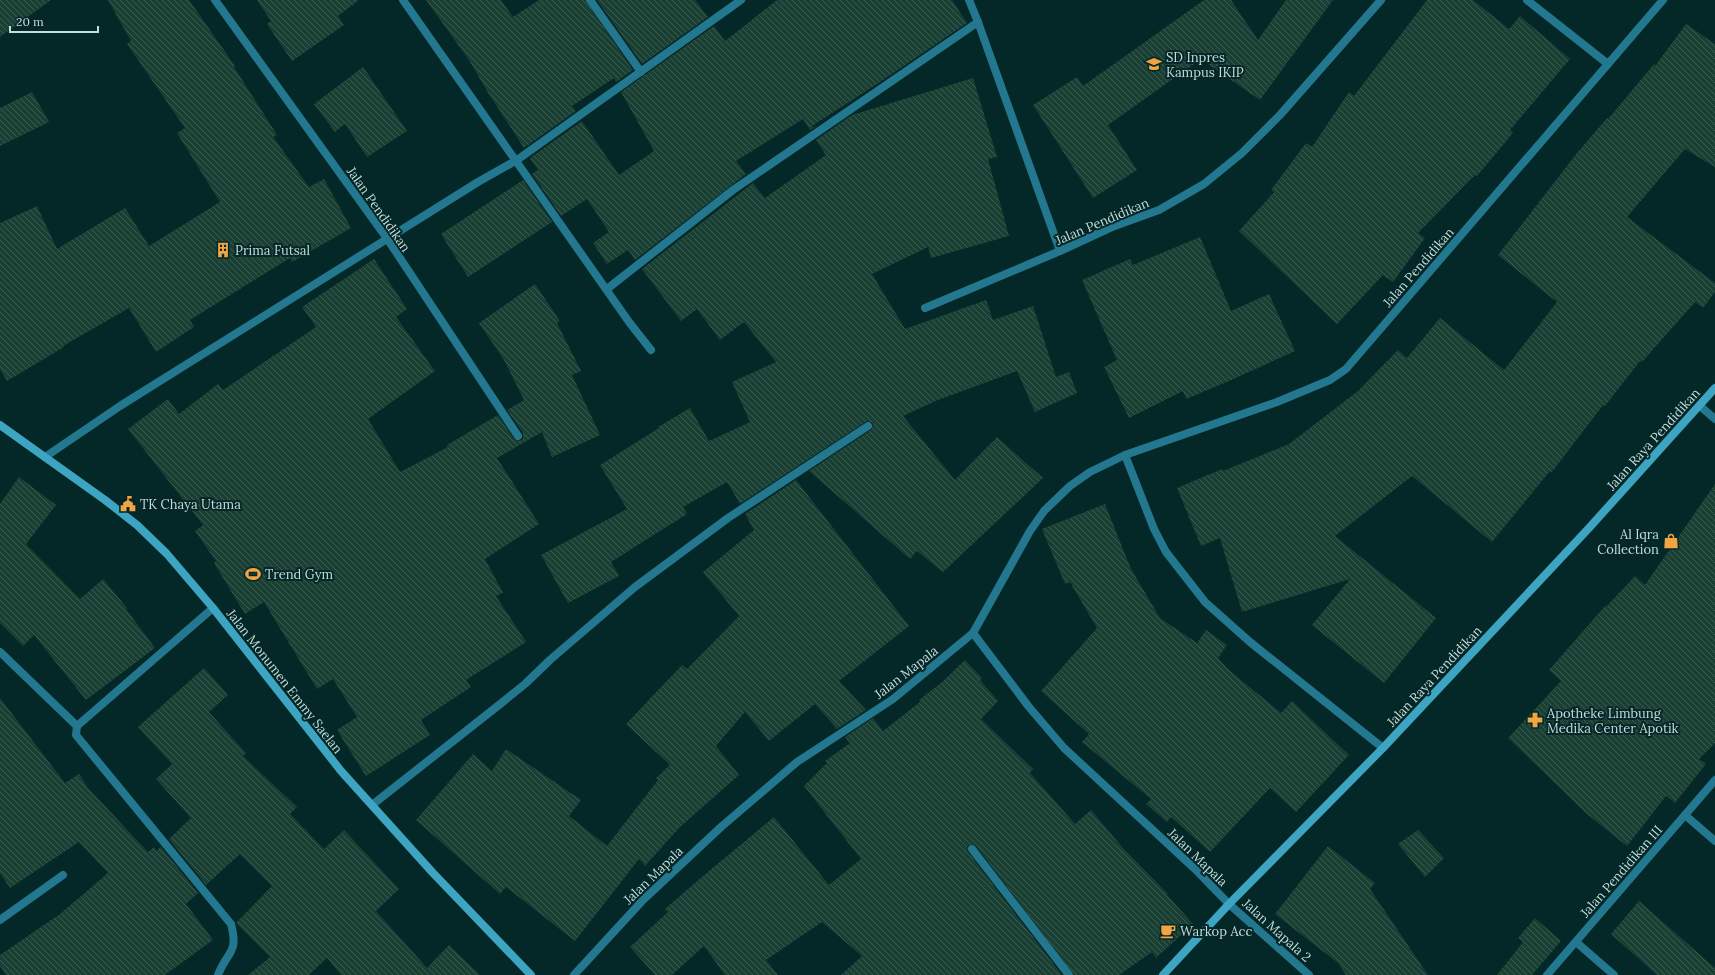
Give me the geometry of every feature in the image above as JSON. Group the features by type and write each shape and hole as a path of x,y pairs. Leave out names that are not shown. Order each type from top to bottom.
{"street":[{"name":"Jalan Pendidikan","path":"215,0 388,240 518,436"},
{"path":"403,0 651,350"},
{"path":"590,0 641,72"},
{"path":"45,457 120,406 388,240 478,182 516,160 741,0"},
{"path":"969,0 1060,251"},
{"name":"Jalan Pendidikan","path":"925,308 1060,251 1112,227 1159,210 1204,184 1242,153 1280,115 1381,0"},
{"path":"1527,0 1608,64"},
{"name":"Jalan Pendidikan","path":"973,633 1030,531 1044,511 1058,496 1085,476 1125,455 1277,402 1330,380 1346,369 1663,0"},
{"path":"607,289 732,190 978,22"},
{"name":"Jalan Raya Pendidikan","path":"1163,975 1229,904 1383,748 1589,528 1715,388"},
{"path":"1700,406 1715,419"},
{"name":"Jalan Monumen Emmy Saelan","path":"0,425 105,500 137,525 167,554 213,608 341,771 433,873 531,975"},
{"path":"372,805 504,701 635,587 728,518 868,426"},
{"path":"1125,455 1154,529 1166,552 1204,602 1250,642 1383,748"},
{"path":"213,608 77,726 76,735 231,924 234,935 234,947 218,975"},
{"name":"Jalan Mapala","path":"574,975 643,900 721,827 791,767 843,730 893,699 973,633 1029,707 1064,748 1195,869 1229,904"},
{"path":"0,652 77,726"},
{"name":"Jalan Pendidikan III","path":"1547,975 1628,879 1715,780"},
{"path":"1685,815 1715,841"},
{"path":"972,849 1069,975"},
{"path":"0,920 63,875"},
{"name":"Jalan Mapala 2","path":"1229,904 1309,975"},
{"path":"1576,942 1614,975"}],"building":[{"path":"0,0 51,0 0,37"},
{"path":"108,0 189,0 235,66 234,67 277,135 273,137 309,187 324,179 351,228 292,262 290,258 190,320 194,327 156,352 129,308 63,346 64,347 7,381 0,369 0,223 37,206 57,249 125,208 149,246 220,202 177,133 185,128 127,44 131,41"},
{"path":"257,0 359,0 338,16 344,25 292,61 267,24 271,21"},
{"path":"426,0 501,0 513,17 539,0 585,0 633,70 616,82 614,78 572,106 576,111 524,148 469,60"},
{"path":"597,0 695,0 708,17 642,64"},
{"path":"777,0 952,0 967,23 809,128 817,126 810,130 803,119 736,161 746,174 635,260 628,250 607,264 593,243 609,232 587,199 561,216 532,174 538,170 530,158 582,121 619,175 654,151 621,92 714,26 725,41"},
{"path":"1204,0 1231,0 1258,40 1286,0 1333,0 1260,100 1201,59 1108,125 1137,170 1093,198 1033,105 1077,77 1083,86"},
{"path":"1427,0 1473,0 1509,29 1520,16 1570,59 1510,130 1513,133 1477,176 1475,175 1418,233 1425,238 1393,282 1383,275 1337,324 1239,231 1274,192 1271,190 1306,143 1312,147 1349,92 1354,96"},
{"path":"1686,24 1715,44 1715,167 1685,149 1627,217 1715,283 1715,292 1703,308 1695,302 1642,362 1640,361 1605,406 1603,405 1552,472 1550,471 1492,542 1412,476 1335,536 1436,618 1384,683 1312,625 1350,579 1242,612 1220,538 1201,546 1177,488 1222,469 1223,471 1289,444 1358,391 1398,350 1407,358 1440,318 1504,370 1557,302 1498,255 1577,153 1654,64 1655,66"},
{"path":"363,67 407,131 367,157 345,124 335,132 314,104"},
{"path":"973,78 997,157 988,159 1009,236 931,258 928,247 872,274 905,329 986,300 993,320 1033,306 1056,377 1069,372 1077,393 1035,412 1017,371 938,400 903,416 955,480 997,437 1043,478 943,572 917,551 910,559 809,471 871,430 873,423 867,421 740,504 727,482 683,507 687,514 611,562 619,576 568,603 541,555 627,509 600,465 690,408 709,441 750,422 732,382 776,362 744,322 720,340 697,309 681,321 642,269 753,183 765,198 826,155 816,140 852,115"},
{"path":"32,92 49,122 0,146 0,108"},
{"path":"523,180 552,222 468,277 441,234"},
{"path":"1200,237 1231,311 1269,294 1295,351 1186,399 1183,391 1129,418 1104,367 1117,360 1082,280 1130,259 1133,265"},
{"path":"374,259 407,309 396,317 435,371 368,419 400,472 448,447 447,445 498,415 514,439 518,441 523,439 523,433 507,410 524,400 504,360 479,323 535,284 560,321 557,323 581,371 572,375 600,435 552,457 542,432 497,458 539,524 485,559 503,593 496,596 526,642 466,680 471,687 421,720 430,735 366,776 337,730 357,717 333,679 317,689 264,602 245,614 214,563 216,561 195,531 203,525 128,429 168,399 179,414 218,384 223,390 316,327 302,307"},
{"path":"19,477 56,505 26,544 80,599 103,579 127,608 126,609 155,648 86,700 34,635 23,646 0,623 0,504"},
{"path":"796,480 909,626 839,681 866,710 837,729 815,704 769,741 745,712 716,746 739,775 680,827 645,866 639,859 575,941 506,887 500,894 416,820 473,754 492,771 506,749 581,800 569,816 607,846 658,780 656,778 670,765 626,724 682,665 687,669 739,616 703,572 754,530 745,514"},
{"path":"1715,484 1715,743 1699,759 1706,764 1675,803 1666,796 1627,846 1587,814 1508,738 1561,681 1549,670 1605,606 1606,607 1635,576 1645,585"},
{"path":"1105,504 1131,569 1160,618 1197,643 1206,630 1227,645 1218,658 1229,670 1281,713 1292,701 1349,755 1296,812 1270,788 1210,852 1171,817 1167,822 1146,804 1151,799 1082,742 1089,734 1041,691 1097,628 1070,582 1065,584 1042,529"},
{"path":"965,660 982,678 980,680 998,701 981,719 1033,769 1030,773 1075,824 1091,810 1122,847 1168,894 1167,895 1193,924 1156,958 1152,952 1119,975 1074,975 976,846 972,844 967,847 968,852 1062,975 841,975 862,956 822,922 766,960 778,975 725,975 704,946 672,975 655,975 630,947 668,912 665,909 774,817 829,885 861,859 804,786 827,763 825,761 850,743 845,737 873,718 883,731 920,702 919,700 941,683"},
{"path":"204,668 228,695 209,712 246,753 243,756 297,807 290,814 324,849 344,830 399,889 376,911 427,968 449,945 480,975 341,975 327,958 309,975 248,975 270,957 236,923 272,886 240,854 206,885 169,839 191,818 156,779 172,764 138,727"},
{"path":"0,698 65,783 79,774 88,788 148,852 154,847 156,851 161,847 198,893 186,904 213,940 165,975 6,975 0,966 0,955 60,914 108,873 79,842 10,888 0,873"},
{"path":"1418,830 1444,858 1425,877 1398,844"},
{"path":"1328,846 1375,883 1370,889 1428,975 1346,975 1338,963 1275,914"},
{"path":"1639,901 1715,968 1715,975 1657,975 1611,934"},
{"path":"1535,918 1561,941 1532,975 1497,975 1523,942 1518,938"}],"place":[{"name":"SD Inpres Kampus IKIP","path":"1154,64"},
{"name":"Prima Futsal","path":"223,250"},
{"name":"TK Chaya Utama","path":"128,504"},
{"name":"Al Iqra Collection","path":"1671,541"},
{"name":"Trend Gym","path":"253,574"},
{"name":"Apotheke Limbung Medika Center Apotik","path":"1535,720"},
{"name":"Warkop Acc","path":"1168,931"}]}
